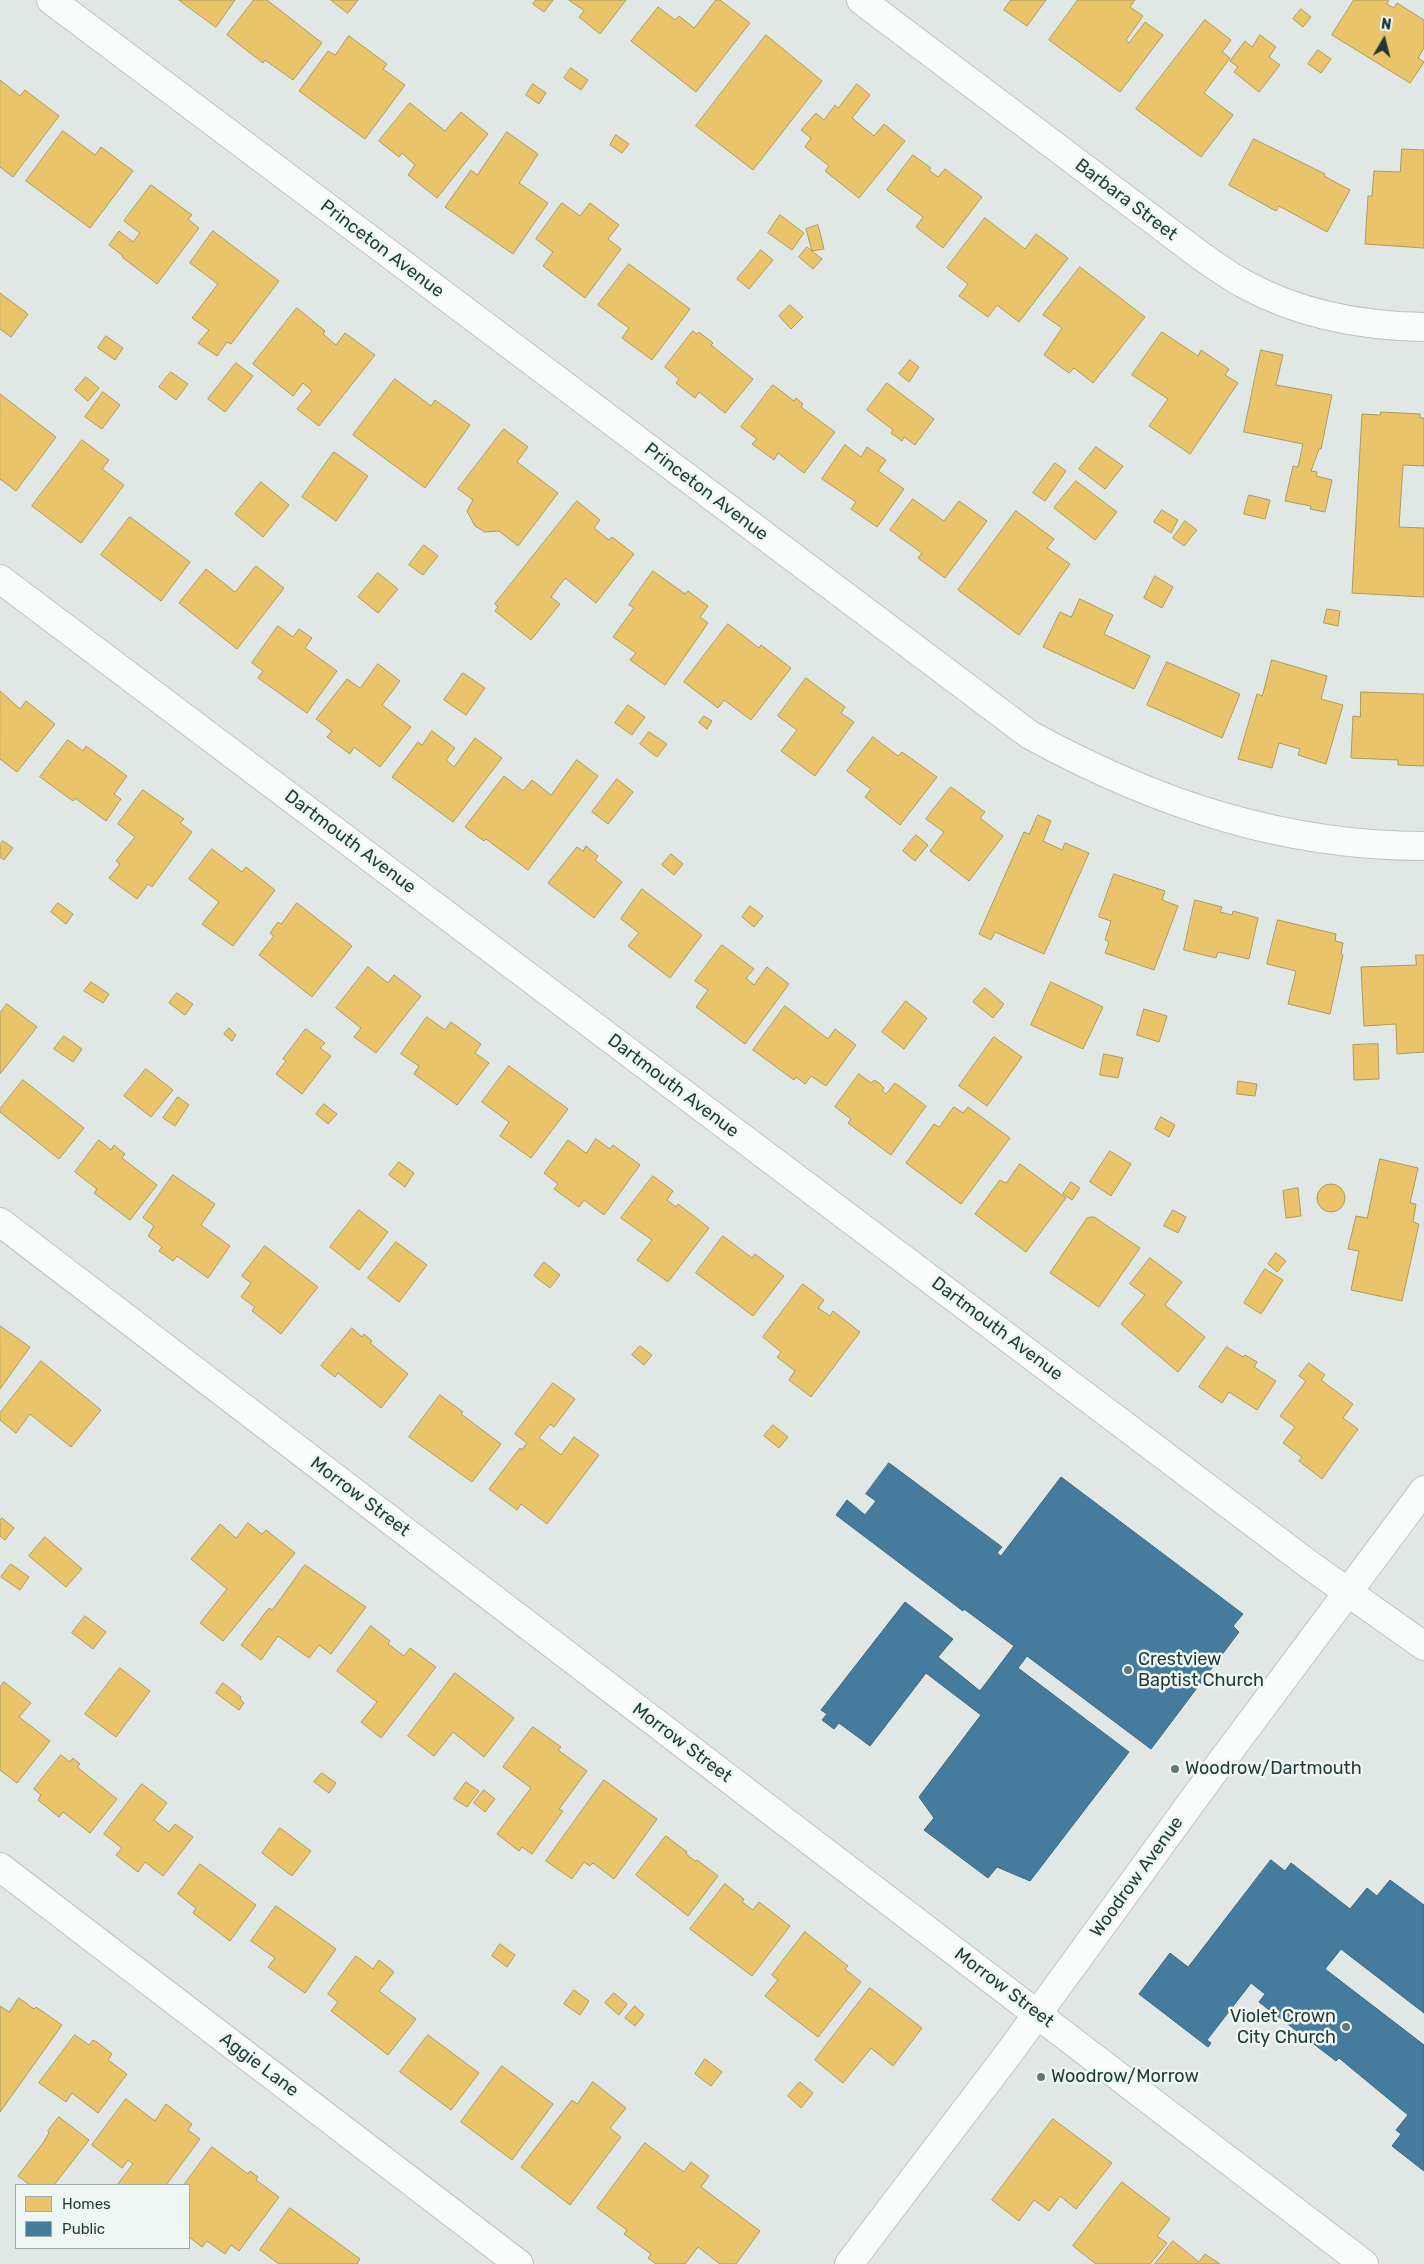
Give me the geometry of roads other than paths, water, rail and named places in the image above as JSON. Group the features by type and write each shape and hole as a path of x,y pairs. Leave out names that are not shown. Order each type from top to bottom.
{"street":[{"name":"Princeton Avenue","path":"51,0 1030,735 1081,763 1129,784 1201,811 1255,826 1314,838 1378,846 1424,846"},
{"name":"Barbara Street","path":"861,0 1201,256 1246,285 1297,308 1347,321 1424,327"},
{"name":"Dartmouth Avenue","path":"0,579 1346,1592 1424,1646"},
{"name":"Morrow Street","path":"0,1222 1364,2264"},
{"name":"Woodrow Avenue","path":"849,2264 1009,2054 1037,2013 1346,1592 1424,1490"},
{"name":"Aggie Lane","path":"0,1867 519,2264"}],"place":[{"name":"Crestview Baptist Church","path":"1128,1670"},
{"name":"Woodrow/Dartmouth","path":"1175,1769"},
{"name":"Violet Crown City Church","path":"1346,2027"},
{"name":"Woodrow/Morrow","path":"1041,2077"}]}
